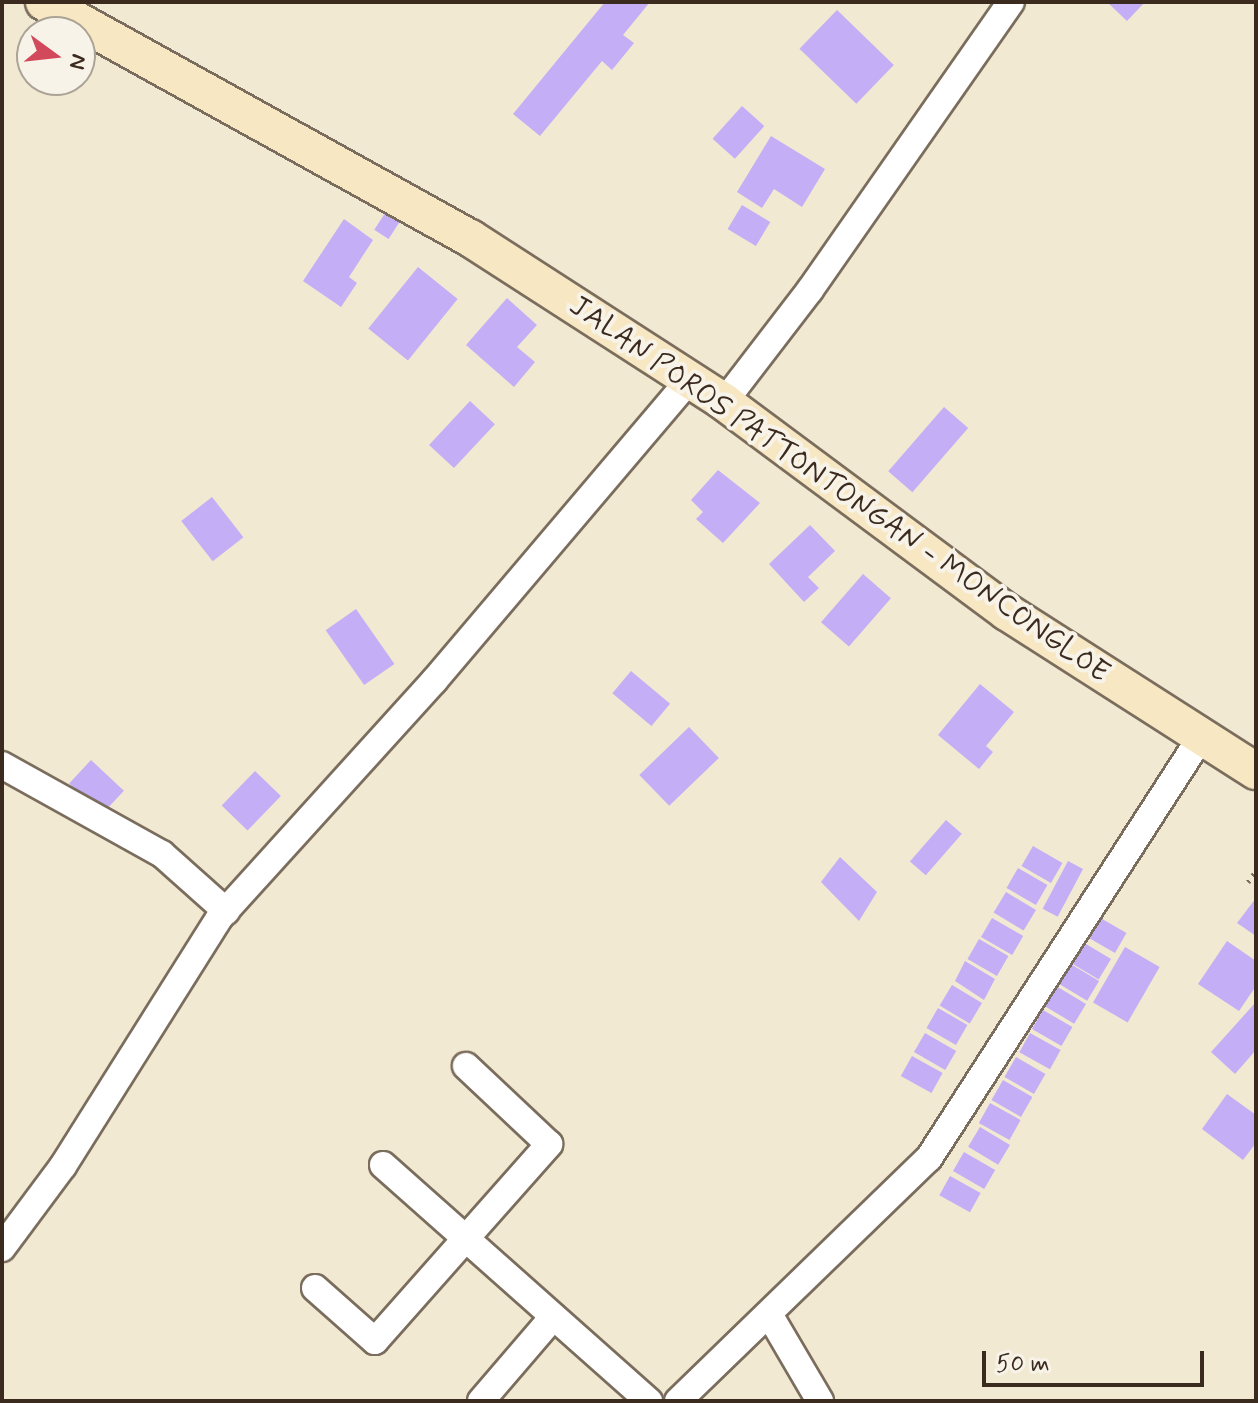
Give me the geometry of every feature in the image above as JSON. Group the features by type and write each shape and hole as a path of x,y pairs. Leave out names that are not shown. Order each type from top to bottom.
{"street":[{"path":"724,402 827,266 1011,2"},
{"name":"JALAN POROS PATTONTONGAN - MONCONGLOE","path":"48,3 470,238 724,402 1007,612 1256,771"},
{"path":"2,1248 63,1166 226,911 434,681 689,380"},
{"path":"678,1401 929,1158 1201,737"},
{"path":"2,765 162,854 226,911"},
{"path":"315,1288 375,1341 549,1144 466,1066"},
{"path":"383,1165 649,1401"},
{"path":"769,1314 820,1401"},
{"path":"495,1397 553,1317"}],"path":[{"path":"1248,882 1256,871"}],"building":[{"path":"605,2 650,2 623,35 634,43 612,70 602,61 540,136 513,114"},
{"path":"1107,2 1145,2 1127,21"},
{"path":"837,10 894,65 856,104 799,49"},
{"path":"742,106 764,126 735,159 713,139"},
{"path":"771,136 825,169 802,207 774,189 762,208 737,192"},
{"path":"742,205 770,222 756,246 728,229"},
{"path":"389,207 403,216 389,239 374,230"},
{"path":"344,219 373,240 349,277 357,283 341,307 303,281"},
{"path":"418,267 458,299 408,360 368,328"},
{"path":"507,298 537,325 517,347 535,362 514,387 466,345"},
{"path":"470,401 495,424 454,468 429,445"},
{"path":"944,407 968,428 912,492 888,471"},
{"path":"718,470 760,503 723,543 696,519 703,512 691,500"},
{"path":"212,497 243,537 213,561 181,521"},
{"path":"810,525 835,551 808,577 819,588 804,602 769,564"},
{"path":"863,574 891,598 849,647 821,622"},
{"path":"356,609 394,664 364,685 326,630"},
{"path":"631,671 670,704 651,726 612,693"},
{"path":"980,684 1014,712 986,746 993,752 979,769 938,735"},
{"path":"689,727 719,758 669,806 639,775"},
{"path":"91,760 124,791 102,814 69,783"},
{"path":"255,771 281,796 248,831 222,806"},
{"path":"946,820 962,834 926,875 910,862"},
{"path":"1033,846 1062,863 1051,883 1022,866"},
{"path":"840,857 877,892 859,921 821,882"},
{"path":"1068,861 1083,869 1058,917 1043,909"},
{"path":"1018,868 1047,885 1036,905 1006,888"},
{"path":"1006,892 1036,910 1024,931 994,913"},
{"path":"1256,898 1256,936 1237,923"},
{"path":"1097,916 1126,933 1115,953 1086,936"},
{"path":"992,918 1023,936 1012,955 981,937"},
{"path":"979,939 1008,956 997,976 968,959"},
{"path":"1081,941 1111,959 1099,980 1069,962"},
{"path":"1227,941 1256,961 1256,986 1239,1011 1198,984"},
{"path":"1125,947 1160,967 1128,1022 1093,1002"},
{"path":"965,961 995,979 984,1000 955,981"},
{"path":"1069,963 1099,981 1087,1001 1057,983"},
{"path":"952,985 982,1003 970,1024 940,1006"},
{"path":"1056,986 1086,1004 1074,1024 1044,1006"},
{"path":"1256,1002 1256,1050 1235,1074 1211,1052"},
{"path":"938,1008 967,1025 956,1045 926,1028"},
{"path":"1043,1010 1072,1027 1061,1046 1032,1029"},
{"path":"925,1033 956,1051 945,1070 914,1052"},
{"path":"1030,1033 1061,1050 1050,1069 1019,1052"},
{"path":"912,1056 943,1073 931,1093 901,1076"},
{"path":"1016,1057 1045,1074 1034,1094 1004,1077"},
{"path":"1003,1080 1032,1097 1021,1117 992,1100"},
{"path":"1227,1094 1256,1115 1256,1143 1243,1160 1202,1129"},
{"path":"990,1103 1021,1120 1009,1140 979,1123"},
{"path":"980,1127 1010,1145 998,1165 968,1147"},
{"path":"964,1152 995,1170 984,1189 953,1171"},
{"path":"950,1176 981,1193 970,1212 939,1195"}]}
